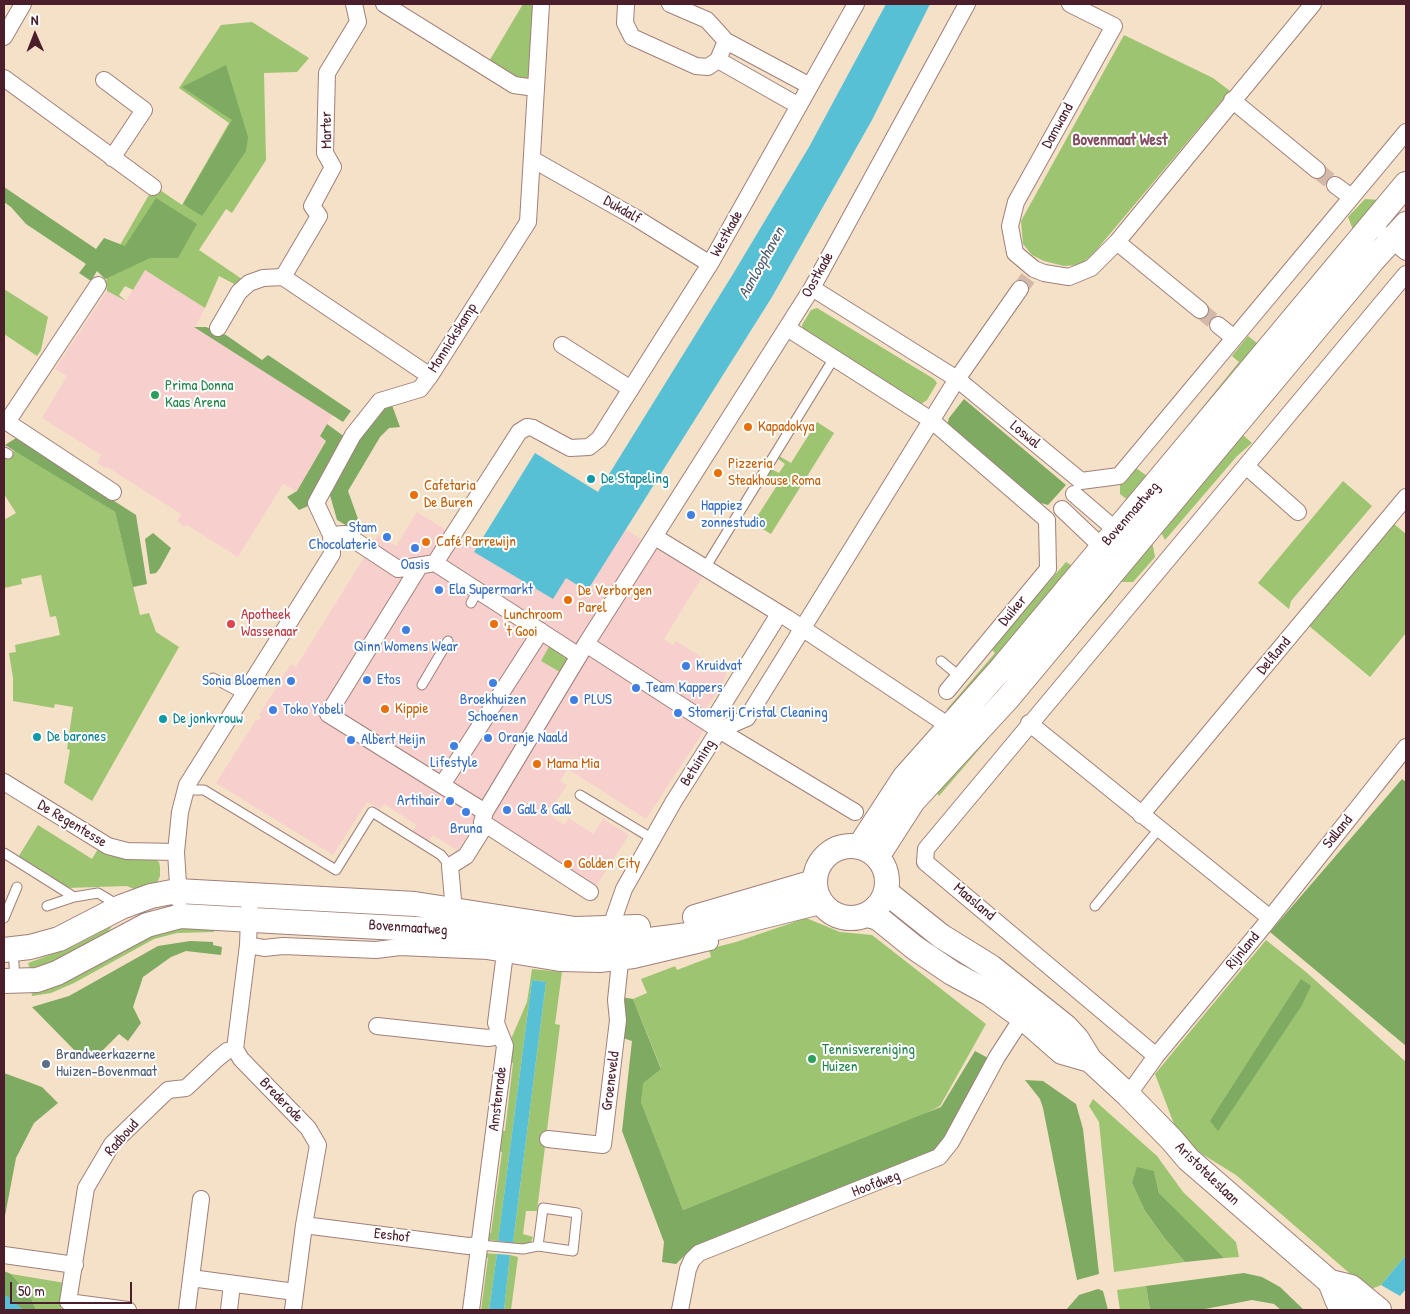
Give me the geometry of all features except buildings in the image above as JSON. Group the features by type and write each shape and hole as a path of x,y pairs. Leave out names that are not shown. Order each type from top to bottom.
{"street":[{"path":"4,37 23,4"},
{"name":"Marter","path":"283,277 319,216 312,206 333,166 325,153 327,73 358,22 354,4"},
{"path":"384,4 514,85 535,88"},
{"name":"Monnickskamp","path":"331,536 316,502 352,435 380,401 420,389 528,222 541,4"},
{"path":"626,4 625,23 632,37 696,66 708,67 718,60 726,41"},
{"path":"670,4 707,20 726,41 810,86"},
{"name":"Westkade","path":"435,563 518,432 528,427 534,428 570,448 589,447 599,439 710,264 856,4"},
{"name":"Oostkade","path":"450,866 466,856 483,822 583,650 812,288 967,4"},
{"name":"Damwand","path":"1027,279 1015,253 1010,226 1016,202 1114,26 1070,4"},
{"path":"931,420 957,379 1027,279 1069,277 1091,268 1117,242 1313,4"},
{"path":"718,60 800,106"},
{"path":"4,78 153,187"},
{"path":"104,80 144,110 112,158"},
{"path":"1232,100 1317,170"},
{"path":"787,328 931,420 1047,520 1062,508 1078,488 1119,476 1406,132"},
{"name":"Dukdalf","path":"532,159 636,218 710,264"},
{"name":"Bovenmaatweg","path":"868,852 904,778 951,727 1110,540 1406,184"},
{"path":"1335,185 1350,197"},
{"path":"1372,224 1402,239"},
{"name":"Bovenmaatweg","path":"868,852 913,801 970,742 1373,260 1402,239"},
{"path":"1117,242 1200,310"},
{"path":"1029,723 1406,274"},
{"path":"218,328 239,292 249,283 263,278 283,277 430,376"},
{"path":"98,285 5,421 113,492"},
{"name":"Loswal","path":"812,288 957,379 1078,488 1110,540"},
{"path":"1218,325 1234,338"},
{"path":"562,345 631,389"},
{"name":"Betuining","path":"610,929 624,889 715,727 747,718 931,420"},
{"path":"1246,466 1298,512"},
{"name":"Delfland","path":"1141,815 1406,498"},
{"name":"Loswal","path":"1062,508 1110,540 1126,556"},
{"name":"Duiker","path":"947,691 1048,568 1047,520"},
{"path":"181,916 177,891 176,852 185,790 288,621 332,554 331,536 345,534 398,568 435,563 474,597 509,611 540,631 583,650 855,812"},
{"path":"655,537 779,614 951,727 970,742"},
{"path":"419,566 328,714 442,785 483,822 590,892"},
{"path":"715,727 779,614"},
{"path":"442,785 540,631"},
{"name":"Rijnland","path":"1029,723 1158,830 1270,918 1156,1056 1128,1095"},
{"name":"Maasland","path":"1029,723 926,849 925,862 1156,1056"},
{"name":"Salland","path":"1270,918 1406,747"},
{"name":"De Regentesse","path":"4,782 108,846 127,850 176,852"},
{"path":"841,847 868,852 886,870 886,892 879,905 868,914 851,919 833,914 817,892 819,865 826,856 841,847"},
{"path":"450,866 454,911"},
{"name":"Bovenmaatweg","path":"8,950 59,939 121,907 151,896 177,891 250,893 415,904 556,927 610,929 654,926 817,892"},
{"name":"Bovenmaatweg","path":"9,981 37,980 57,974 134,932 159,921 181,916 452,931 566,945 603,946 688,935 817,892"},
{"name":"Aristoteleslaan","path":"886,892 940,936 991,967 1028,1009"},
{"path":"235,1049 248,945 250,893"},
{"path":"121,907 134,932"},
{"name":"Aristoteleslaan","path":"868,914 878,918 915,948 952,973 988,993 1066,1027 1077,1039 1090,1060 1128,1095 1188,1159 1330,1282 1338,1302 1348,1310"},
{"name":"Bovenmaatweg","path":"248,945 264,948 282,946 376,950 400,947 505,953 561,962 620,962 710,942"},
{"name":"Amstenrade","path":"471,1310 485,1245 505,1046 496,1023 505,953"},
{"name":"Groeneveld","path":"548,1139 603,1145 618,1020 616,1000 620,962"},
{"name":"Hoofdweg","path":"680,1310 690,1264 704,1251 939,1158 951,1142 997,1057 1028,1009"},
{"path":"377,1026 488,1038 500,1036"},
{"name":"Brederode","path":"235,1049 241,1059 308,1128 318,1145 304,1225 293,1310"},
{"name":"Radboud","path":"128,1310 68,1302 86,1188 112,1144 168,1090 186,1088 218,1058 227,1051 235,1049"},
{"path":"187,1310 201,1199"},
{"name":"Eeshof","path":"304,1225 468,1246 485,1245"},
{"path":"4,1255 75,1265"},
{"path":"191,1278 295,1292"},
{"name":"Aristoteleslaan","path":"1330,1282 1351,1287 1379,1310"},
{"path":"229,1310 232,1284"}],"lane":[{"path":"705,568 834,358"},
{"path":"422,685 448,641"},
{"path":"941,661 959,676"},
{"path":"212,678 243,694"},
{"path":"185,790 204,790 336,870 372,812 442,855 450,866"},
{"path":"580,795 653,840"},
{"path":"1095,906 1158,830"},
{"path":"4,853 74,897"},
{"path":"4,917 17,887"},
{"path":"47,906 74,897 98,893 121,907"},
{"path":"8,950 9,981"},
{"path":"485,1245 520,1248 538,1246 573,1250 578,1213 543,1208 538,1246"}],"shaded area":[{"path":"145,270 205,308 195,327 333,415 320,435 326,440 297,491 283,484 238,557 187,525 185,527 177,521 181,514 107,467 105,468 97,463 101,455 42,418 67,376 55,369 107,291 126,301"},
{"path":"417,512 549,593 620,526 702,577 664,639 673,645 676,641 726,673 725,679 699,720 707,726 646,819 568,769 560,781 567,785 552,808 544,806 541,809 564,825 569,818 593,834 603,819 629,835 594,889 480,816 458,851 433,835 428,841 413,831 417,825 384,804 380,809 367,802 333,855 216,783 256,720 258,721 261,717 259,715 291,664 296,667 378,535 396,546"}],"green space":[{"path":"523,4 542,4 530,76 519,82 488,63"},
{"path":"252,22 309,58 297,72 264,73 266,160 232,213 226,209 199,250 245,281 238,286 219,276 205,308 145,270 133,290 125,286 119,295 126,301 107,291 106,277 112,259 154,186 182,205 229,123 179,88 221,25"},
{"path":"1124,35 1213,78 1230,91 1093,254 1080,265 1064,266 1044,261 1032,255 1023,244 1021,221"},
{"path":"226,65 248,137 246,151 202,216 183,204 232,120 182,87"},
{"path":"4,187 96,249 104,238 125,246 156,198 197,224 178,258 150,258 105,279 97,271 91,281 79,273 86,264 26,224 4,202"},
{"path":"1365,199 1380,200 1354,232 1348,217"},
{"path":"1339,244 1343,247 1129,501 1120,494 1120,484 1123,484 1136,468 1147,476 1239,362 1232,356 1248,336 1257,343"},
{"path":"1368,281 1243,435 1252,443 1237,456 1165,540 1158,526"},
{"path":"4,289 48,317 41,350 37,356 4,334"},
{"path":"817,308 934,379 937,383 927,400 921,404 803,332 802,325 811,310"},
{"path":"194,327 206,327 226,335 262,360 268,355 351,411 343,422"},
{"path":"389,397 400,427 389,428 380,437 348,491 358,519 349,527 337,520 328,488 364,422"},
{"path":"964,399 1066,485 1048,505 1037,502 947,425 949,418"},
{"path":"817,422 834,433 771,534 753,523 778,484 766,476 771,469 779,473 785,464 777,458 779,456 791,463"},
{"path":"327,424 345,437 308,506 299,510 287,497 297,491 326,441 320,436"},
{"path":"16,438 136,515 147,584 133,587 115,512 5,445"},
{"path":"15,450 115,512 140,615 149,613 156,632 179,647 92,801 64,783 70,750 67,749 73,707 55,704 54,708 13,701 13,678 9,653 16,652 15,645 60,635 56,616 50,617 41,575 21,579 22,584 4,588 4,520 16,513 4,494 4,457"},
{"path":"1343,481 1372,506 1291,601 1289,609 1258,583"},
{"path":"1387,518 1406,534 1406,633 1370,677 1302,620"},
{"path":"153,533 171,548 156,573 150,574 145,539"},
{"path":"1151,536 1155,557 1133,582 1112,582"},
{"path":"1066,562 1077,569 954,715 947,709 995,653 991,649"},
{"path":"1108,588 1113,593 939,796 936,792"},
{"path":"551,643 570,655 560,672 541,661"},
{"path":"1402,779 1406,782 1406,1046 1270,932"},
{"path":"38,825 92,859 98,849 152,857 159,862 160,867 160,876 155,888 141,892 127,886 67,888 17,859"},
{"name":"Tennisvereniging Huizen","path":"806,918 840,932 872,935 986,1024 940,1106 921,1116 683,1210 641,1102 642,1083 661,1068 633,999 647,993 641,979 675,966 677,970 711,957 709,949 736,942"},
{"path":"213,923 214,932 177,933 154,939 74,983 51,993 32,996 31,988 141,934"},
{"path":"112,926 107,933 59,960 30,969 28,963 74,946"},
{"path":"1266,940 1306,972 1406,1062 1406,1255 1381,1285 1369,1290 1236,1175 1202,1154 1186,1140 1174,1124 1155,1074"},
{"path":"190,941 213,942 213,945 222,947 221,955 186,951 171,957 143,977 133,1007 141,1023 128,1041 119,1034 101,1052 83,1059 32,1007 69,996 158,946"},
{"path":"532,969 562,972 555,1024 560,1025 537,1211 526,1211 523,1234 533,1237 531,1242 526,1245 513,1243 546,982 532,980 498,1241 488,1240 486,1232 491,1233 502,1152 497,1151 499,1131 505,1131 513,1063 507,1062 511,1039 527,1002"},
{"path":"1301,979 1311,986 1302,1005 1218,1131 1210,1121"},
{"path":"621,997 633,999 661,1069 643,1083 641,1102 683,1210 941,1107 975,1051 990,1059 960,1116 937,1149 689,1251 676,1264 662,1262 664,1242 622,1131 632,1041 623,1038"},
{"path":"4,1073 42,1087 58,1103 34,1123 16,1158 4,1221"},
{"path":"1025,1080 1043,1081 1076,1104 1083,1129 1099,1274 1077,1280 1043,1108 1040,1099"},
{"path":"1093,1099 1157,1156 1183,1192 1236,1242 1239,1257 1224,1258 1200,1236 1159,1193 1154,1171 1132,1183 1145,1211 1185,1262 1114,1272 1099,1122 1089,1106"},
{"path":"1137,1167 1154,1171 1159,1193 1224,1258 1185,1262 1145,1211 1132,1183"},
{"path":"483,1253 497,1254 489,1310 481,1310 488,1258 483,1257"},
{"path":"510,1255 518,1257 511,1310 504,1310"},
{"path":"4,1271 11,1274 30,1296 36,1310 23,1310 4,1295"},
{"path":"1244,1273 1262,1277 1280,1287 1304,1310 1281,1310 1274,1304 1252,1300 1200,1310 1150,1310 1146,1286"},
{"path":"11,1274 65,1283 61,1310 36,1310 30,1296"},
{"path":"1146,1286 1150,1310 1120,1310 1117,1290"},
{"path":"1098,1289 1103,1291 1108,1310 1066,1310 1079,1295"}],"water":[{"name":"Aanloophaven","path":"886,4 930,4 872,120 772,297 587,591 566,578 553,599 474,552 535,453 598,492 809,147"},
{"path":"532,980 546,982 513,1243 498,1241"},
{"path":"497,1254 510,1255 504,1310 489,1310"},
{"path":"1406,1255 1406,1289 1400,1296 1381,1285"},
{"path":"4,1295 7,1296 23,1310 4,1310"}],"tunnel":[{"path":"1317,170 1335,185"},
{"path":"1020,289 1028,278"},
{"path":"1200,310 1218,325"}],"place":[{"name":"Prima Donna Kaas Arena","path":"155,395"},
{"name":"Kapadokya","path":"748,427"},
{"name":"Pizzeria Steakhouse Roma","path":"718,473"},
{"name":"De Stapeling","path":"591,479"},
{"name":"Cafetaria De Buren","path":"414,495"},
{"name":"Happiez zonnestudio","path":"691,515"},
{"name":"Stam Chocolaterie","path":"387,537"},
{"name":"Café Parrewijn","path":"426,542"},
{"name":"Oasis","path":"415,548"},
{"name":"Ela Supermarkt","path":"439,590"},
{"name":"De Verborgen Parel","path":"568,600"},
{"name":"Apotheek Wassenaar","path":"231,624"},
{"name":"Lunchroom 't Gooi","path":"494,624"},
{"name":"Qinn Womens Wear","path":"406,630"},
{"name":"Kruidvat","path":"686,666"},
{"name":"Etos","path":"367,680"},
{"name":"Sonia Bloemen","path":"291,681"},
{"name":"Broekhuizen Schoenen","path":"493,683"},
{"name":"Team Kappers","path":"636,688"},
{"name":"PLUS","path":"574,700"},
{"name":"Kippie","path":"385,709"},
{"name":"Toko Yobeli","path":"273,710"},
{"name":"Stomerij Cristal Cleaning","path":"678,713"},
{"name":"De jonkvrouw","path":"163,719"},
{"name":"De barones","path":"37,737"},
{"name":"Oranje Naald","path":"488,738"},
{"name":"Albert Heijn","path":"351,740"},
{"name":"Lifestyle","path":"454,746"},
{"name":"Mama Mia","path":"537,764"},
{"name":"Artihair","path":"450,801"},
{"name":"Gall & Gall","path":"507,810"},
{"name":"Bruna","path":"466,812"},
{"name":"Golden City","path":"568,864"},
{"name":"Tennisvereniging Huizen","path":"812,1059"},
{"name":"Brandweerkazerne Huizen-Bovenmaat","path":"46,1064"}],"district":[{"name":"Bovenmaat West","path":"1120,141"}]}
